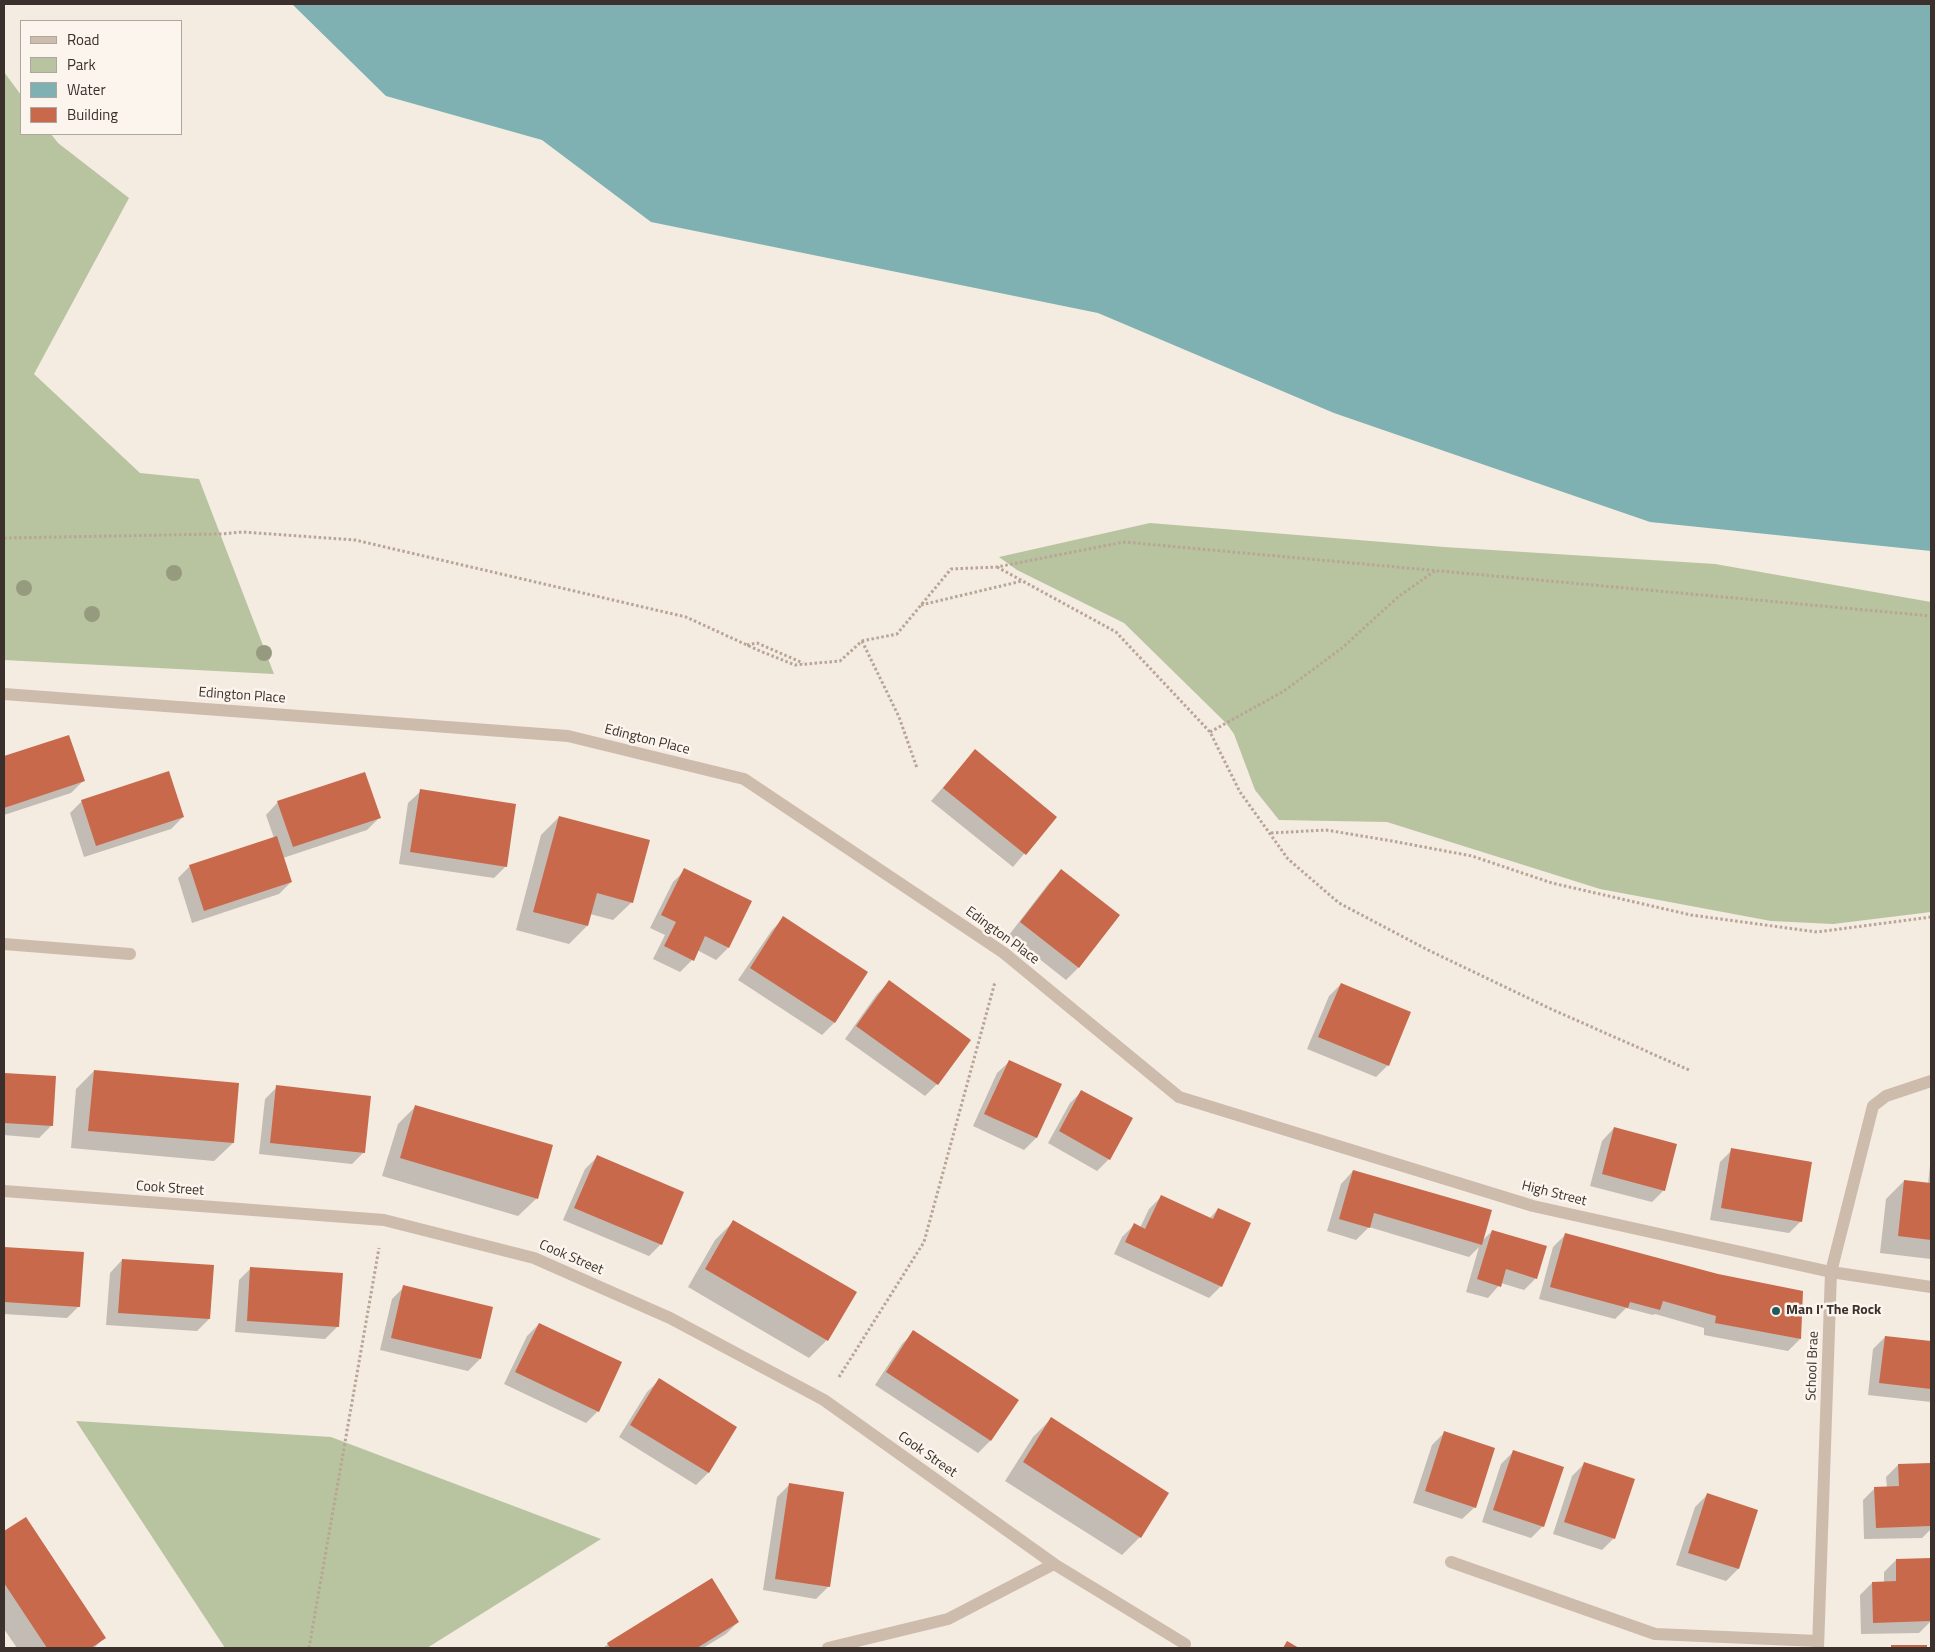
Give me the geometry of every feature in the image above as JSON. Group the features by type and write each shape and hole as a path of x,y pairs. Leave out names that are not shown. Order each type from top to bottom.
{"street":[{"name":"Edington Place","path":"4,694 568,736 744,779 1004,953 1179,1097"},
{"path":"4,944 130,954"},
{"name":"School Brae","path":"1818,1644 1831,1272 1874,1106 1886,1096 1931,1081"},
{"name":"High Street","path":"1179,1097 1534,1206 1831,1272 1931,1288"},
{"name":"Cook Street","path":"4,1191 384,1220 534,1258 670,1318 824,1400 1054,1564 1184,1644"},
{"path":"1451,1562 1655,1634 1818,1644"},
{"path":"828,1648 948,1619 1054,1564"}],"path":[{"path":"4,538 243,532 355,540 686,617 795,665 840,661 862,641 897,634 950,569 997,567 1124,542 1931,616"},
{"path":"997,567 1116,632 1210,732 1240,792 1271,833 1288,860 1339,903 1428,950 1689,1070"},
{"path":"1210,732 1284,691 1342,648 1398,597 1437,570"},
{"path":"920,605 1022,581"},
{"path":"862,641 899,717 917,768"},
{"path":"1271,833 1326,830 1401,843 1472,856 1552,883 1691,915 1817,932 1931,917"},
{"path":"824,1400 924,1242 1004,953"},
{"path":"309,1648 384,1220"}],"green space":[{"path":"4,72 20,94 20,135 52,135 58,143 129,198 34,374 140,473 199,479 274,674 4,660"},
{"path":"1150,523 1444,547 1715,564 1931,602 1931,912 1833,924 1771,921 1600,889 1387,822 1279,820 1255,790 1234,734 1226,723 1124,623 1017,570 999,557"},
{"path":"76,1421 331,1437 601,1539 427,1648 225,1648"}],"water":[{"path":"292,4 1931,4 1931,551 1650,522 1334,413 1098,313 651,222 542,140 386,96"}],"building":[{"path":"69,735 85,781 4,808 4,756"},
{"path":"975,749 1057,817 1026,855 943,788"},
{"path":"169,771 184,817 96,846 81,800"},
{"path":"365,772 381,818 293,847 277,801"},
{"path":"420,789 516,804 507,867 410,852"},
{"path":"559,816 650,840 633,903 597,893 588,926 533,912"},
{"path":"277,836 292,882 204,911 189,865"},
{"path":"684,868 752,901 729,948 705,936 694,961 664,946 676,922 661,915"},
{"path":"1061,869 1120,915 1079,968 1020,922"},
{"path":"783,916 868,972 835,1023 750,968"},
{"path":"889,980 971,1040 938,1085 856,1026"},
{"path":"1341,983 1411,1012 1389,1066 1318,1037"},
{"path":"1009,1060 1062,1084 1037,1138 984,1114"},
{"path":"94,1070 239,1083 234,1143 88,1131"},
{"path":"4,1073 56,1076 53,1126 4,1123"},
{"path":"276,1085 371,1096 365,1153 270,1143"},
{"path":"1081,1090 1133,1118 1110,1160 1059,1131"},
{"path":"415,1105 553,1145 538,1199 400,1158"},
{"path":"1614,1127 1677,1144 1665,1191 1602,1174"},
{"path":"1731,1148 1812,1162 1802,1222 1721,1208"},
{"path":"597,1155 684,1192 662,1245 574,1208"},
{"path":"1353,1170 1492,1210 1482,1245 1374,1213 1370,1228 1339,1219"},
{"path":"1904,1180 1931,1183 1931,1240 1898,1236"},
{"path":"1161,1195 1213,1219 1218,1208 1251,1223 1222,1287 1125,1242 1134,1223 1145,1229"},
{"path":"733,1220 857,1292 828,1341 705,1269"},
{"path":"1492,1230 1547,1246 1537,1279 1506,1269 1501,1287 1477,1279"},
{"path":"1565,1233 1718,1274 1803,1291 1801,1339 1715,1323 1716,1316 1663,1301 1660,1310 1630,1302 1628,1308 1550,1287"},
{"path":"4,1247 84,1252 80,1307 4,1302"},
{"path":"122,1259 214,1265 210,1319 118,1313"},
{"path":"250,1267 343,1273 339,1327 247,1321"},
{"path":"403,1285 493,1307 481,1359 391,1338"},
{"path":"539,1323 622,1362 599,1412 515,1372"},
{"path":"913,1330 1019,1400 991,1441 886,1372"},
{"path":"1885,1336 1931,1341 1931,1389 1879,1383"},
{"path":"659,1378 737,1427 709,1473 630,1425"},
{"path":"1051,1417 1169,1493 1141,1538 1023,1462"},
{"path":"1444,1431 1495,1448 1476,1508 1425,1491"},
{"path":"1513,1450 1564,1467 1544,1527 1493,1510"},
{"path":"1584,1462 1635,1479 1615,1539 1564,1522"},
{"path":"1931,1463 1931,1526 1876,1528 1874,1487 1899,1486 1898,1464"},
{"path":"789,1483 844,1492 830,1587 775,1579"},
{"path":"1707,1493 1758,1510 1739,1569 1688,1553"},
{"path":"26,1517 106,1638 91,1648 47,1648 4,1583 4,1531"},
{"path":"1931,1558 1931,1621 1873,1623 1872,1582 1896,1581 1896,1559"},
{"path":"712,1578 739,1622 697,1648 610,1648 607,1643"},
{"path":"1287,1641 1299,1648 1283,1648"},
{"path":"1891,1645 1927,1645 1927,1648 1891,1648"}],"place":[{"name":"Man I' The Rock","path":"1776,1311"}]}
